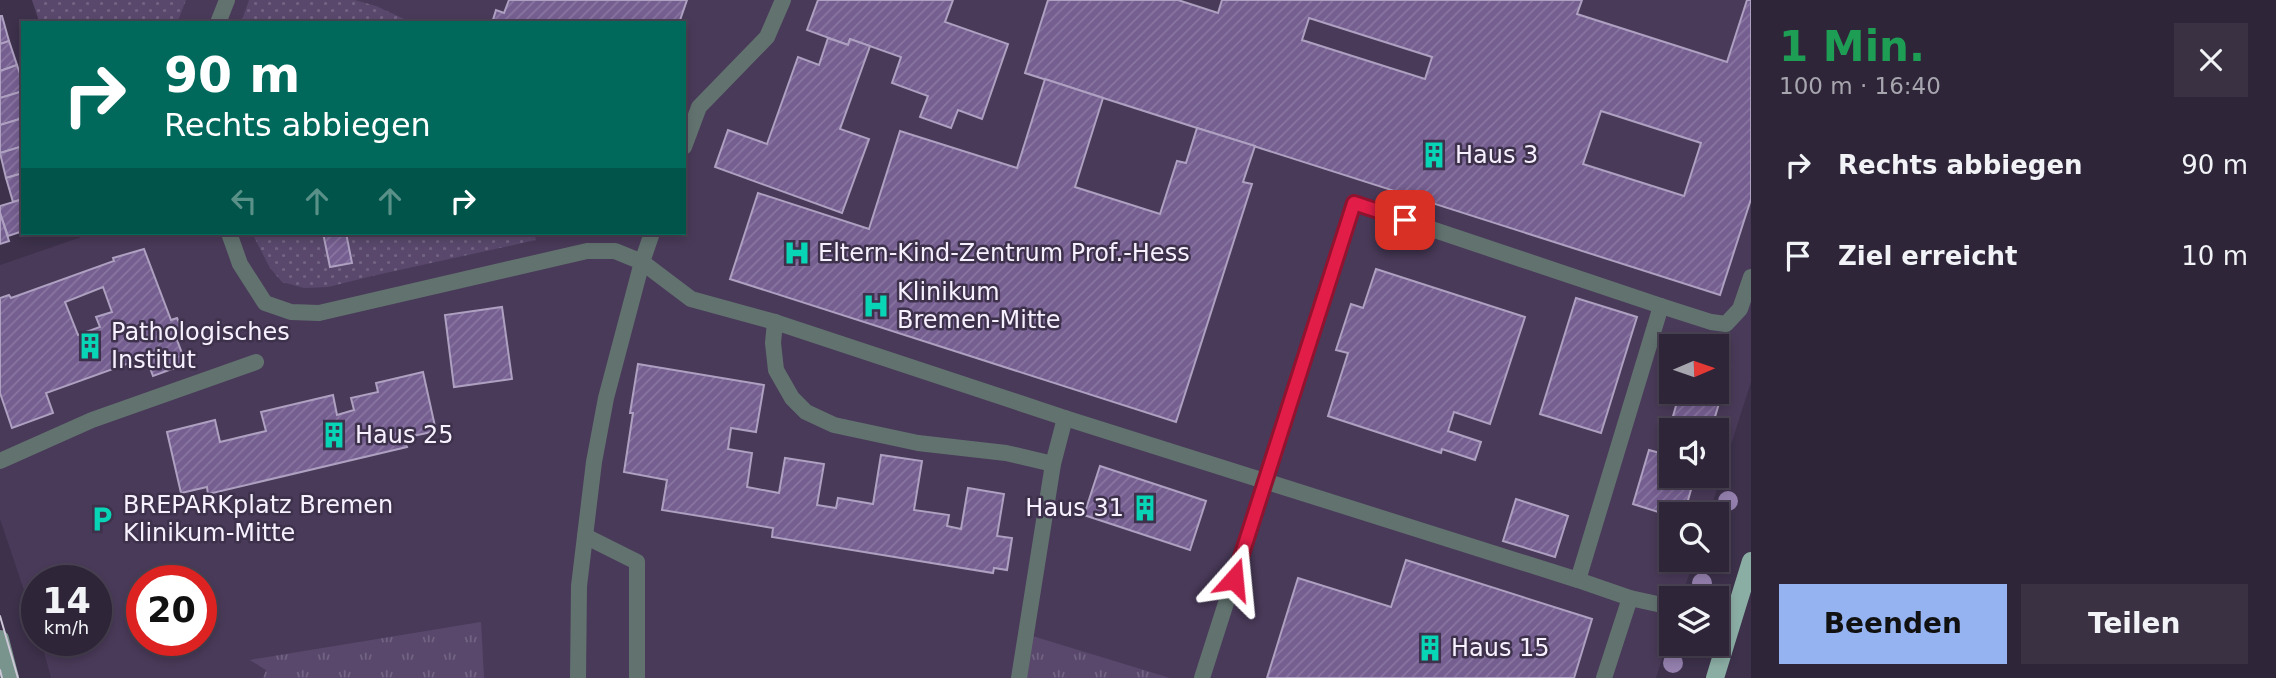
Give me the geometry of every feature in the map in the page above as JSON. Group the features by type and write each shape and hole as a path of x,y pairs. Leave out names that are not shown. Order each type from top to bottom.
{"main road":[{"path":"1729,609 1751,561"},
{"path":"1715,678 1719,656"}],"street":[{"path":"0,639 10,678"}],"lane":[{"path":"219,21 227,0"},
{"path":"686,142 699,107 766,37 783,0"},
{"path":"1202,678 1354,203 1711,322 1726,324 1740,309 1751,277"},
{"path":"230,235 240,264 265,303 291,313 319,313 587,251 615,251 642,262 691,299 775,321 1065,418 1630,598 1659,604"},
{"path":"578,678 579,586 594,462 606,398 651,235"},
{"path":"1578,580 1661,306"},
{"path":"775,321 773,343 776,370 792,398 806,412 834,425 894,438 1006,453 1053,464"},
{"path":"0,461 92,420 256,362"},
{"path":"1019,678 1053,464 1065,418"},
{"path":"586,536 637,562 638,678"},
{"path":"1604,678 1630,598"}],"shaded area":[{"name":"Klinikum Bremen-Mitte","path":"32,0 1751,0 1751,382 1729,451 1729,418 1659,418 1659,488 1717,488 1713,502 1659,502 1659,572 1690,572 1685,586 1659,586 1659,656 1663,656 1656,678 51,678 45,656 112,656 112,565 21,565 21,581 0,519 0,265 87,235 686,235 686,21 38,21"}],"green space":[{"path":"32,0 186,0 178,21 39,21"},
{"path":"249,0 355,0 409,21 242,21"},
{"path":"253,235 535,235 536,240 328,287 304,288 282,282 270,268"},
{"path":"481,622 484,678 263,678 266,670 250,660"},
{"path":"1029,635 1170,678 1023,678"}],"building":[{"path":"509,0 687,0 680,21 493,21 496,10 504,13"},
{"path":"818,0 953,0 945,22 1008,44 982,119 958,110 951,128 920,117 928,96 892,83 901,57 850,39 848,45 807,30"},
{"name":"Haus 3","path":"1048,0 1178,0 1218,13 1222,0 1582,0 1577,14 1727,62 1747,0 1751,0 1751,199 1720,295 1025,73","holes":["1309,18 1432,57 1425,79 1302,40","1601,111 1701,143 1684,196 1583,164"]},
{"path":"0,16 9,41 0,44"},
{"path":"828,38 848,45 850,39 870,46 840,129 869,139 842,213 715,167 728,130 767,144 798,57 819,65"},
{"path":"9,41 17,65 0,71 0,44"},
{"path":"17,65 21,77 21,92 0,98 0,71"},
{"path":"1045,79 1103,98 1075,187 1160,214 1177,161 1186,163 1197,128 1255,146 1243,182 1252,184 1176,422 730,279 758,193 869,229 900,131 1017,168"},
{"path":"21,92 21,119 0,125 0,98"},
{"path":"21,119 21,147 0,153 0,125"},
{"path":"21,147 21,174 6,178 0,153"},
{"path":"21,174 21,200 13,202 6,178"},
{"path":"21,200 21,232 8,236 0,206"},
{"path":"0,213 9,241 0,244"},
{"path":"323,235 346,235 352,263 330,267"},
{"name":"Pathologisches Institut","path":"144,249 171,320 177,318 182,329 174,332 186,364 153,376 146,357 46,393 53,413 12,428 0,393 0,298 9,295 11,298 114,261 113,258","holes":["103,287 112,312 96,317 100,327 78,335 65,302"]},
{"path":"1376,269 1525,317 1490,424 1454,412 1448,431 1481,442 1475,460 1442,449 1441,453 1328,416 1348,353 1336,350 1351,304 1363,308"},
{"path":"1576,298 1637,317 1601,433 1540,414"},
{"path":"502,307 512,379 454,387 445,315"},
{"path":"638,364 764,385 756,432 731,428 728,449 752,453 747,487 779,493 785,458 824,464 817,505 836,508 838,498 873,504 881,455 922,461 914,510 949,515 947,526 961,529 968,488 1004,494 997,536 1012,538 1007,570 994,568 993,573 772,537 773,528 662,510 667,480 624,472"},
{"name":"Haus 25","path":"423,372 436,431 404,438 407,447 208,494 207,487 181,493 167,432 215,420 220,442 266,431 261,412 333,395 337,415 354,410 351,398 378,392 376,383"},
{"path":"1677,404 1719,404 1715,418 1672,418"},
{"path":"1649,450 1659,453 1659,488 1692,488 1687,502 1659,502 1659,512 1633,504"},
{"name":"Haus 31","path":"1100,466 1206,501 1190,550 1084,515"},
{"path":"1516,499 1568,516 1555,557 1503,541"},
{"name":"Haus 15","path":"1406,560 1592,619 1574,678 1267,678 1298,578 1391,607"}],"tram line":[{"path":"0,616 18,678"},
{"path":"0,670 2,678"}],"place":[{"name":"Haus 3","path":"1434,155"},
{"name":"Eltern-Kind-Zentrum Prof.-Hess","path":"797,253"},
{"name":"Klinikum Bremen-Mitte","path":"876,306"},
{"name":"Pathologisches Institut","path":"90,346"},
{"name":"Haus 25","path":"334,435"},
{"name":"Haus 31","path":"1145,508"},
{"name":"BREPARKplatz Bremen Klinikum-Mitte","path":"102,519"},
{"name":"Haus 15","path":"1430,648"}],"route":[{"path":"1234,579 1354,203 1405,220"}]}
